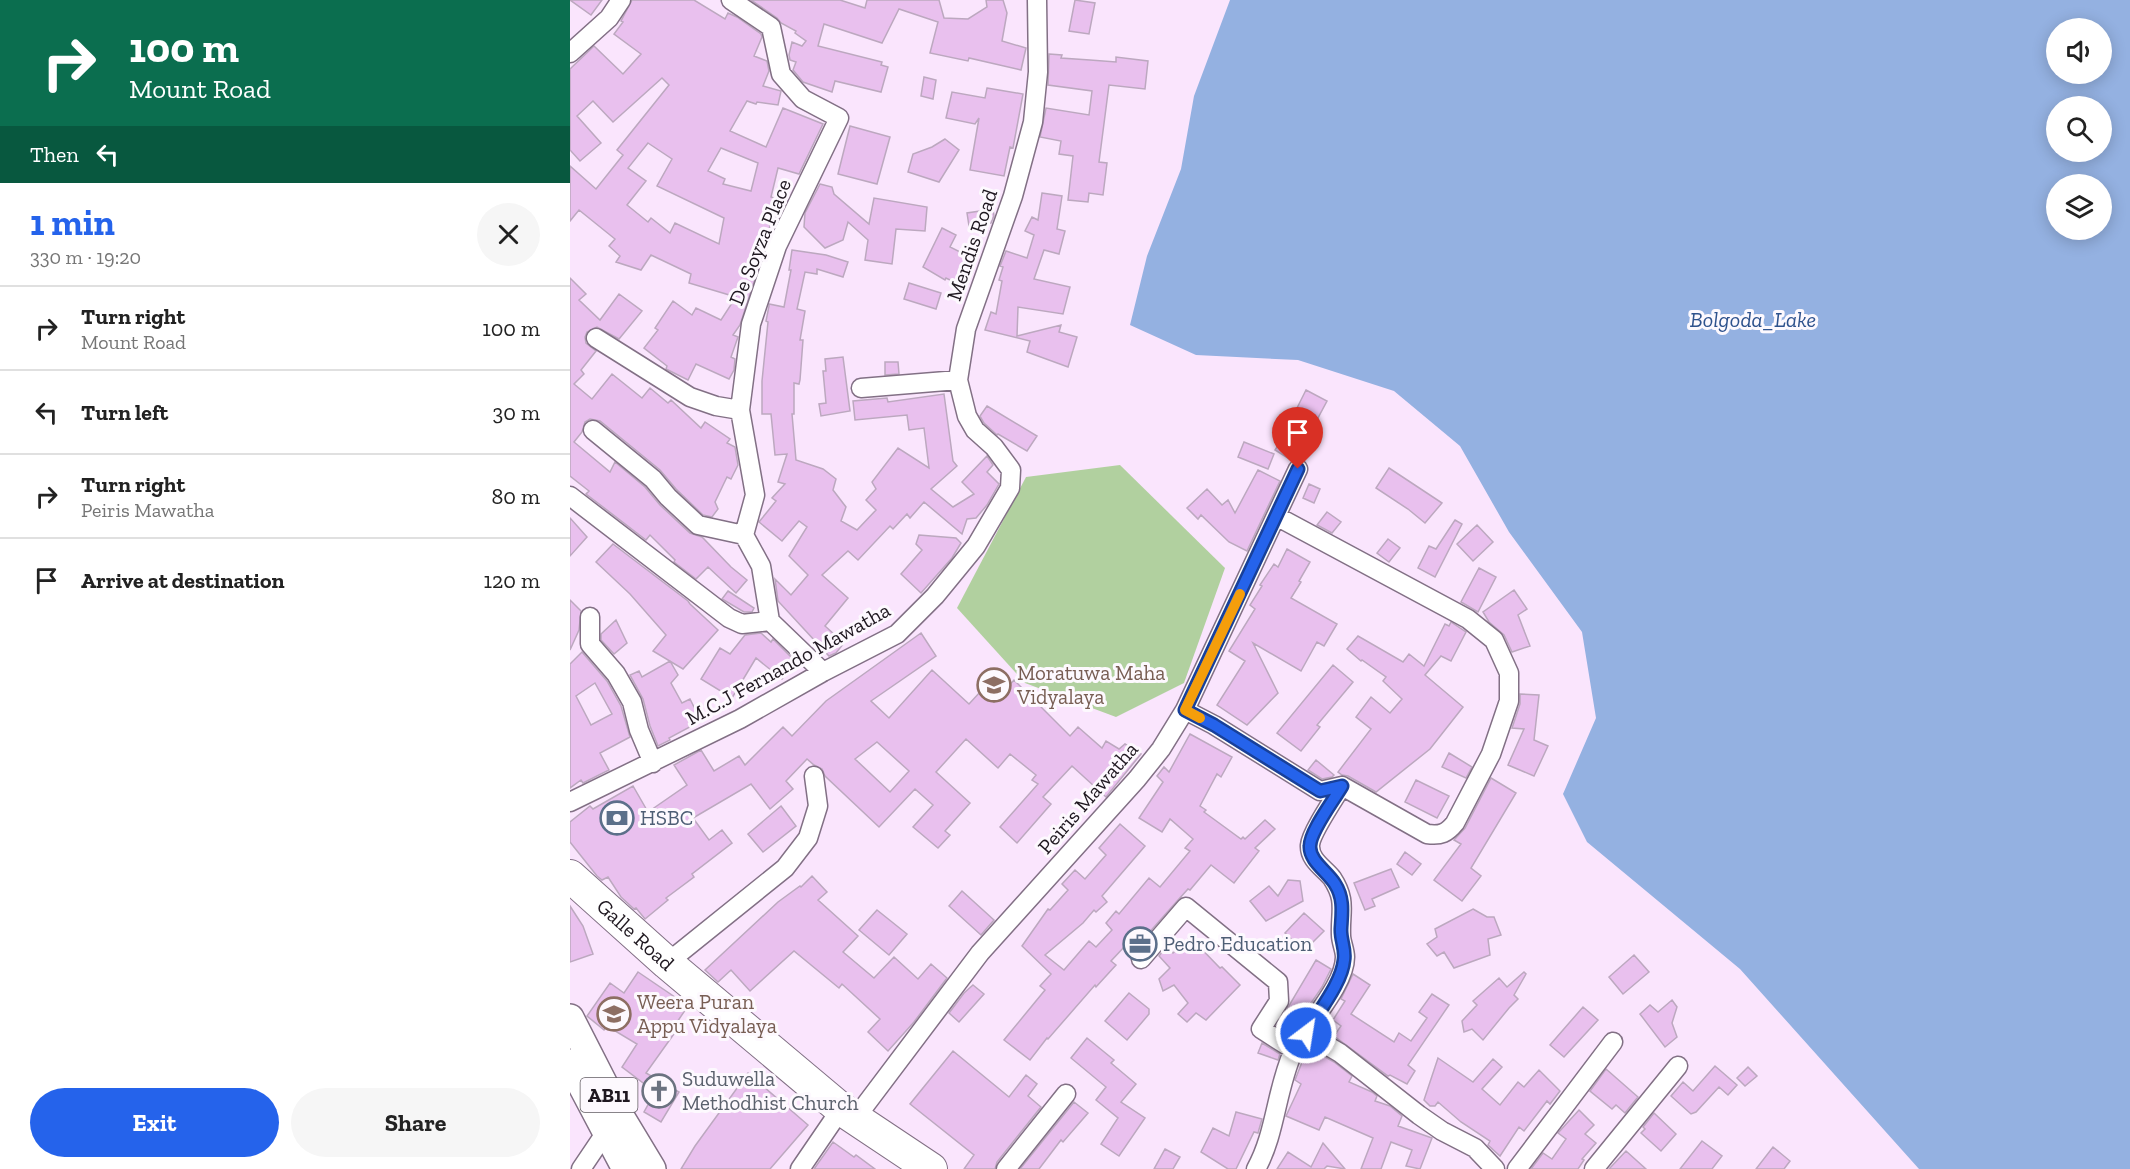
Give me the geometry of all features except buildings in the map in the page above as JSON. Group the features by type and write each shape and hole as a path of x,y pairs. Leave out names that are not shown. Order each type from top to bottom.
{"highway":[{"name":"Galle Road","path":"570,876 667,963 847,1114 931,1169"}],"main road":[{"name":"AB11","path":"570,1018 613,1123 626,1169"},
{"name":"AB11","path":"570,1063 613,1123 652,1169"}],"street":[{"path":"570,53 609,18 621,0"},
{"name":"De Soyza Place","path":"731,0 771,27 781,74 803,99 839,118 777,246 751,324 741,410 755,495 744,535"},
{"name":"Mendis Road","path":"1010,488 1011,470 994,447 975,430 967,416 958,380 966,328 1014,196 1033,122 1038,72 1037,0"},
{"path":"596,338 690,397 716,406 741,410"},
{"path":"861,388 958,380"},
{"path":"593,430 653,479 698,525 744,535 761,566 770,621 823,672"},
{"name":"Peiris Mawatha","path":"800,1169 980,953 1137,779 1161,749 1185,710 1298,469"},
{"name":"M.C.J Fernando Mawatha","path":"570,802 740,720 823,672 897,634 935,596 976,546 1010,488"},
{"path":"570,496 729,618 742,624 770,621"},
{"path":"1185,710 1214,725 1320,791 1342,786 1427,834 1437,835 1447,832 1455,823 1491,754 1509,701 1509,673 1494,639 1468,619 1276,516"},
{"path":"590,617 590,644 616,674 632,702 639,730 653,763"},
{"path":"667,963 785,868 808,838 818,806 814,776"},
{"path":"1256,1169 1264,1155 1285,1073 1294,1050 1338,980 1345,956 1341,938 1343,914 1341,898 1330,876 1312,856 1310,845 1316,829 1342,786"},
{"path":"1141,959 1186,907 1278,982 1279,1001 1261,1029 1294,1050"},
{"path":"1306,1033 1340,1053 1434,1125 1475,1148 1495,1169"},
{"path":"1517,1169 1613,1042"},
{"path":"1594,1169 1678,1066"},
{"path":"1006,1169 1066,1094"},
{"path":"581,1169 613,1123"}],"green space":[{"path":"1120,465 1225,568 1184,683 1116,717 1025,683 957,608 1026,477"}],"water":[{"name":"Bolgoda_Lake","path":"1230,0 2130,0 2130,1169 1919,1169 1740,969 1587,842 1563,794 1596,718 1582,632 1509,532 1460,446 1394,391 1298,360 1196,355 1130,325 1147,256 1181,169 1194,96"}],"slow traffic":[{"path":"1200,718 1185,710 1240,594"}],"place":[{"name":"Moratuwa Maha Vidyalaya","path":"994,685"},
{"name":"HSBC","path":"617,818"},
{"name":"Pedro Education","path":"1140,944"},
{"name":"Weera Puran Appu Vidyalaya","path":"614,1014"},
{"name":"Suduwella Methodhist Church","path":"659,1091"}],"route":[{"path":"1298,469 1185,710 1214,725 1320,791 1342,786 1311,838 1310,851 1338,888 1343,914 1341,938 1345,956 1338,980 1306,1033"}]}
